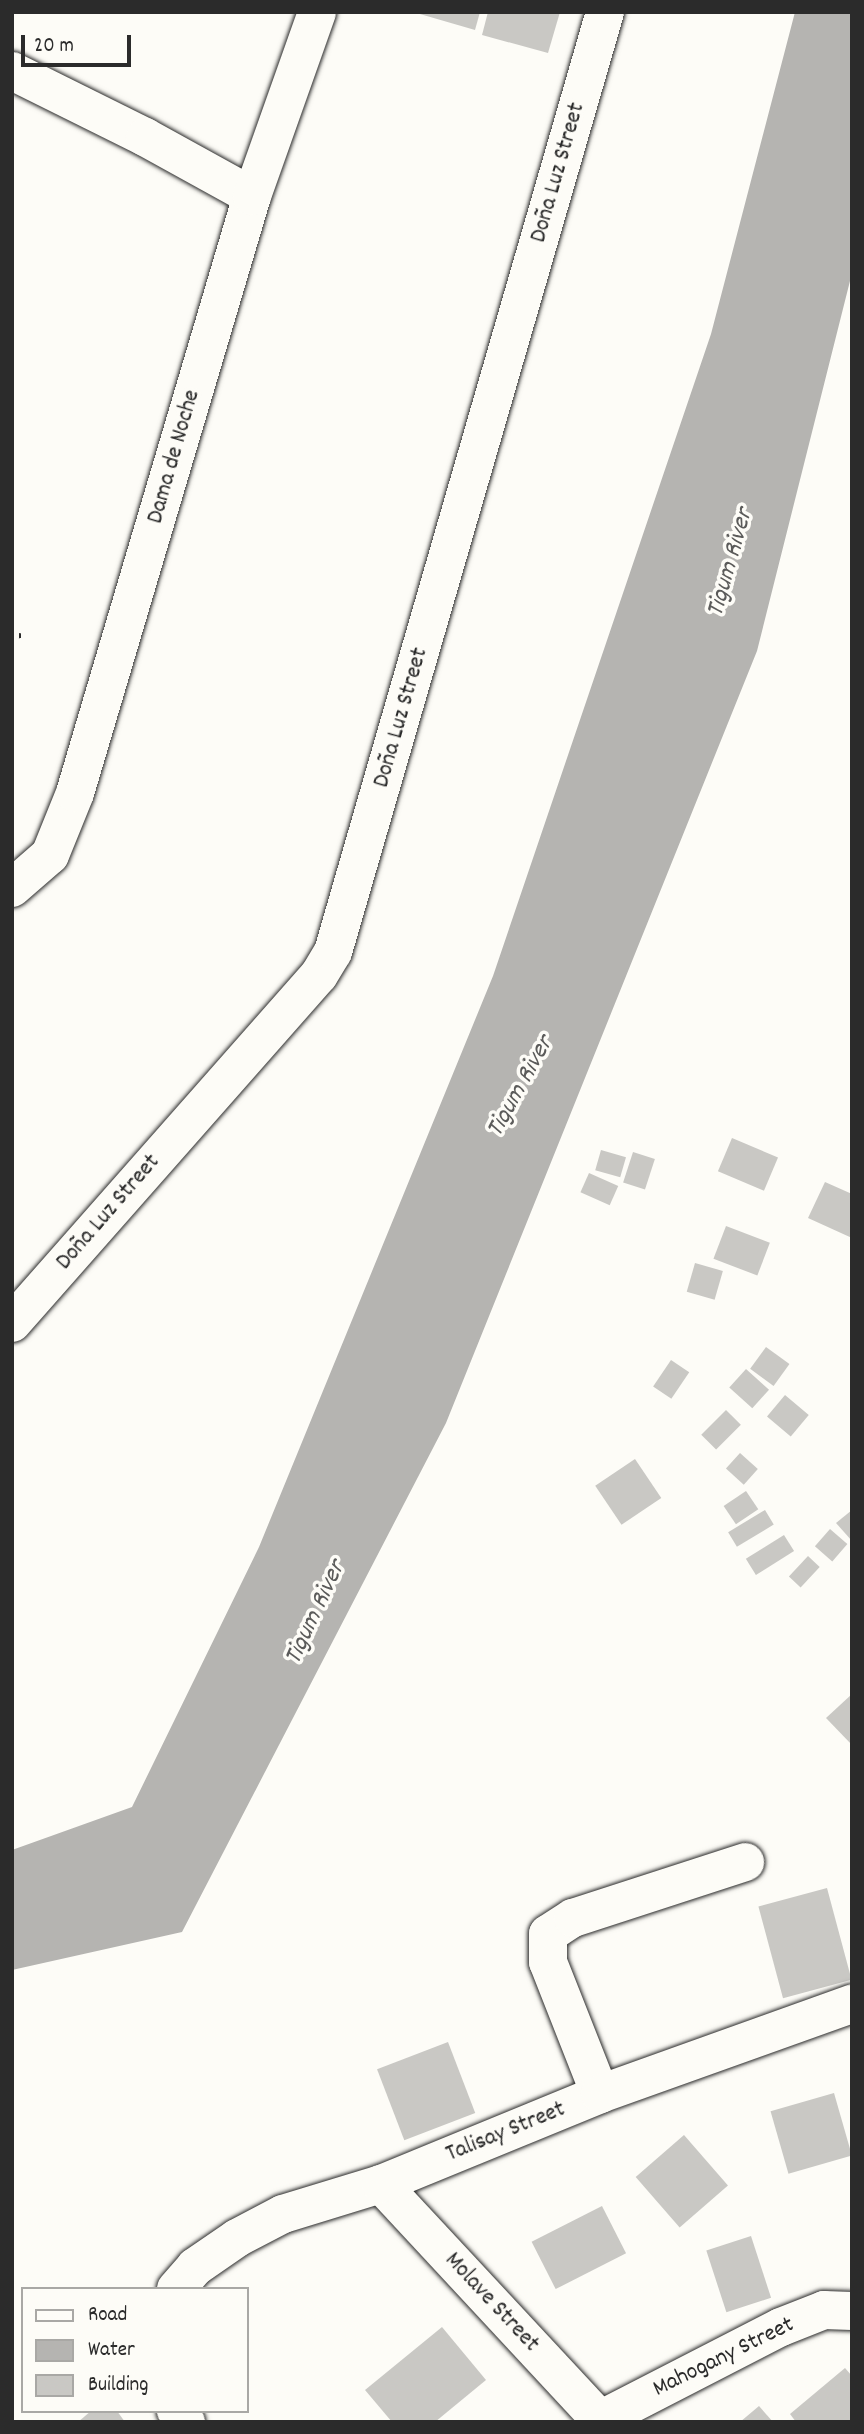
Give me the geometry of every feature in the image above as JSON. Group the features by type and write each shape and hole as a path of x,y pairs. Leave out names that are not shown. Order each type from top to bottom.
{"street":[{"name":"Dama de Noche","path":"12,888 50,855 75,793 252,196 317,12"},
{"name":"Doña Luz Street","path":"12,1323 319,975 333,952 605,12"},
{"path":"12,71 145,137 252,196"},
{"path":"600,2094 548,1962 548,1934 573,1918 745,1862"},
{"name":"Talisay Street","path":"178,2287 195,2267 237,2238 283,2214 381,2184 600,2094 852,2004"},
{"name":"Molave Street","path":"381,2184 601,2421"},
{"name":"Mahogany Street","path":"601,2421 781,2327 824,2310 852,2311"}],"path":[{"path":"12,634 25,636"}],"water":[{"name":"Tigum River","path":"795,12 852,12 852,273 757,651 446,1423 182,1932 12,1970 12,1850 132,1807 259,1547 493,976 711,334"}],"building":[{"path":"413,12 480,12 475,30"},
{"path":"488,12 560,12 548,53 482,35"},
{"path":"732,1138 778,1158 764,1191 718,1171"},
{"path":"601,1150 626,1157 620,1177 595,1170"},
{"path":"633,1152 655,1159 645,1190 623,1182"},
{"path":"589,1173 618,1186 610,1205 580,1192"},
{"path":"825,1182 852,1194 852,1238 808,1218"},
{"path":"726,1226 770,1243 757,1276 713,1259"},
{"path":"695,1263 723,1271 715,1300 687,1292"},
{"path":"766,1347 789,1364 774,1386 750,1369"},
{"path":"671,1360 689,1372 671,1399 653,1387"},
{"path":"746,1369 769,1390 752,1408 729,1388"},
{"path":"785,1395 809,1415 791,1436 767,1416"},
{"path":"726,1410 741,1425 716,1450 701,1435"},
{"path":"740,1453 758,1469 744,1485 726,1469"},
{"path":"635,1459 661,1498 621,1525 595,1486"},
{"path":"746,1491 758,1509 736,1524 724,1506"},
{"path":"765,1510 774,1525 737,1547 728,1532"},
{"path":"852,1510 852,1541 836,1523"},
{"path":"830,1529 847,1544 832,1561 815,1546"},
{"path":"784,1535 794,1551 756,1575 746,1559"},
{"path":"808,1556 820,1567 801,1587 789,1576"},
{"path":"852,1694 852,1745 826,1718"},
{"path":"827,1888 852,1980 783,1998 758,1906"},
{"path":"448,2042 475,2113 404,2140 377,2069"},
{"path":"834,2093 852,2155 788,2174 771,2111"},
{"path":"684,2135 728,2186 680,2228 636,2177"},
{"path":"602,2206 626,2253 556,2289 532,2242"},
{"path":"751,2236 771,2298 726,2312 706,2251"},
{"path":"442,2327 486,2380 435,2422 392,2422 365,2390"},
{"path":"845,2368 852,2376 852,2422 796,2422 790,2414"},
{"path":"759,2406 773,2422 740,2422"},
{"path":"89,2413 118,2413 125,2422 78,2422"}]}
